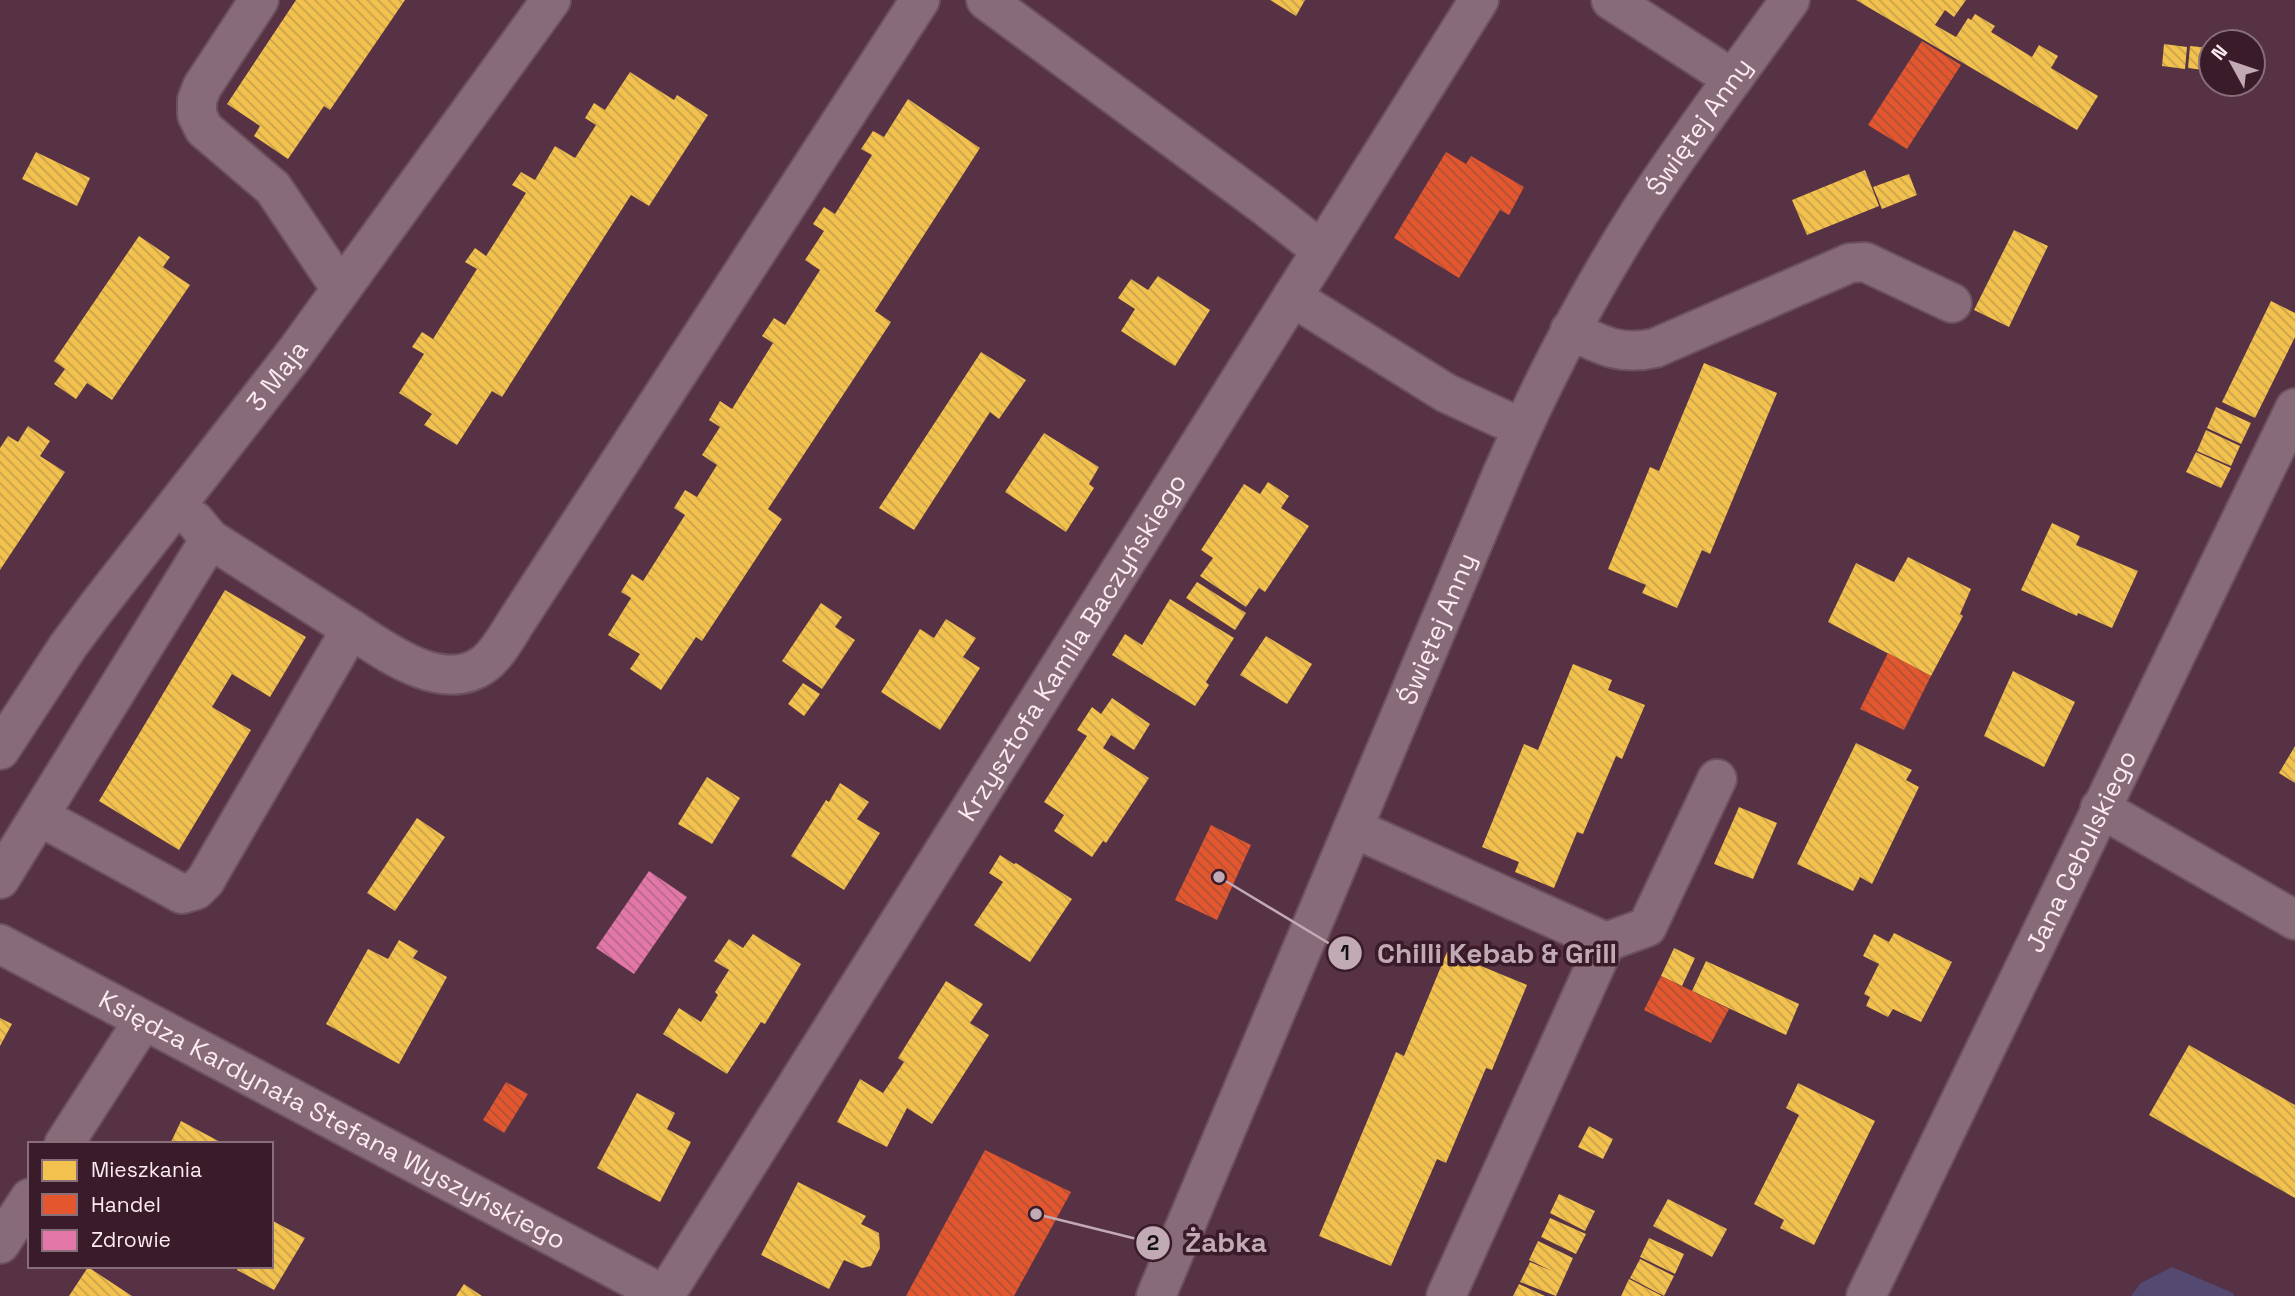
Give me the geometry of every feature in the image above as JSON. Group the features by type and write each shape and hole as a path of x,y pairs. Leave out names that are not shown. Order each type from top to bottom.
{"street":[{"path":"259,0 202,87 197,100 197,114 204,129 273,188 341,289"},
{"name":"3 Maja","path":"0,750 68,646 295,353 551,0"},
{"path":"176,506 194,520 210,539 397,658 423,669 448,675 467,674 485,663 536,592 920,0"},
{"path":"986,0 1321,250"},
{"name":"Krzysztofa Kamila Baczyńskiego","path":"665,1296 1479,0"},
{"path":"1611,0 1733,79"},
{"name":"Świętej Anny","path":"1156,1296 1522,428 1570,330 1641,211 1790,0"},
{"path":"1570,330 1601,345 1627,352 1655,348 1850,263 1865,262 1952,303"},
{"path":"1292,297 1446,393 1522,428"},
{"name":"Jana Cebulskiego","path":"1866,1296 2295,408"},
{"path":"0,879 210,539"},
{"path":"38,816 182,894 196,890 205,881 351,629"},
{"path":"1353,828 1606,942 1647,927 1717,779"},
{"path":"2101,808 2295,920"},
{"path":"1446,1296 1606,942"},
{"name":"Księdza Kardynała Stefana Wyszyńskiego","path":"0,944 143,1021 609,1284 665,1296"},
{"path":"65,1142 143,1021"},
{"path":"0,1244 28,1201"}],"shaded area":[{"path":"2172,1267 2233,1293 2234,1296 2131,1296 2141,1283"}],"building: Mieszkania":[{"path":"296,0 405,0 330,110 324,106 288,159 254,136 260,126 227,104"},
{"path":"1270,0 1305,0 1296,16"},
{"path":"1856,0 1966,0 1954,17 1945,10 1935,25 1956,37 1968,18 1971,20 1975,14 1995,26 1991,32 2032,57 2039,45 2058,56 2051,68 2098,96 2077,130"},
{"path":"2164,44 2187,47 2185,69 2162,66"},
{"path":"2190,46 2197,47 2197,69 2188,68"},
{"path":"630,72 674,100 677,95 708,115 649,206 631,195 502,397 492,391 457,445 424,425 432,414 399,393 424,354 412,347 422,332 433,339 477,269 465,262 475,248 486,256 526,193 512,185 521,172 535,180 555,146 575,158 596,125 585,118 594,103 605,110"},
{"path":"908,99 980,148 875,311 891,322 768,509 782,519 702,641 696,637 661,690 630,669 640,654 608,635 631,598 621,592 632,574 643,581 685,515 674,508 685,490 697,497 717,465 702,455 720,427 709,420 720,401 732,409 773,343 762,336 774,318 785,325 820,270 805,260 824,231 813,224 824,207 835,214 872,155 861,149 873,131 884,137"},
{"path":"36,152 90,178 77,206 22,179"},
{"path":"1865,170 1879,206 1807,235 1792,200"},
{"path":"1909,174 1917,195 1882,209 1873,187"},
{"path":"2014,230 2048,246 2009,327 1974,310"},
{"path":"139,236 170,257 163,267 190,285 112,400 87,383 76,399 54,384 65,369 54,361"},
{"path":"1158,276 1210,310 1175,366 1121,331 1135,309 1118,298 1131,279 1148,290"},
{"path":"2271,301 2295,313 2295,337 2255,418 2222,402"},
{"path":"981,352 1026,380 999,419 990,412 914,530 879,508"},
{"path":"1704,363 1777,393 1710,554 1702,550 1677,608 1642,593 1646,585 1608,569 1650,467 1659,471"},
{"path":"2216,407 2251,423 2241,444 2207,428"},
{"path":"28,426 50,441 40,456 65,472 0,570 0,448 8,436 18,442"},
{"path":"2206,430 2240,446 2231,466 2197,451"},
{"path":"1044,433 1099,467 1089,484 1094,488 1066,532 1005,492"},
{"path":"2196,452 2231,468 2221,488 2186,472"},
{"path":"1268,482 1289,496 1281,508 1309,526 1265,592 1259,588 1246,607 1200,576 1213,558 1201,550 1244,484 1260,494"},
{"path":"2052,523 2080,536 2076,545 2138,571 2112,628 2078,613 2077,616 2021,590"},
{"path":"1908,557 1971,589 1960,614 1963,616 1931,676 1828,622 1856,563 1894,582"},
{"path":"1197,582 1246,613 1235,630 1186,598"},
{"path":"225,590 306,637 270,697 232,674 212,707 251,730 179,850 99,801"},
{"path":"1170,599 1234,638 1206,682 1209,685 1195,706 1112,655 1125,634 1142,645"},
{"path":"821,603 842,617 835,627 855,640 822,689 782,661"},
{"path":"946,619 976,638 963,657 980,668 940,730 881,692 920,629 934,638"},
{"path":"1266,636 1312,664 1287,704 1240,675"},
{"path":"1573,664 1612,680 1608,690 1645,705 1622,759 1616,756 1583,834 1577,832 1554,888 1515,872 1519,862 1482,847 1524,744 1538,750"},
{"path":"2013,671 2075,702 2044,767 1984,736"},
{"path":"803,683 820,694 804,716 788,704"},
{"path":"1112,698 1150,724 1134,750 1111,735 1103,748 1149,778 1106,843 1103,841 1092,857 1054,831 1064,815 1044,802 1087,736 1077,730 1092,707 1101,714"},
{"path":"1856,743 1912,770 1906,780 1919,787 1872,884 1860,877 1853,891 1797,864"},
{"path":"2295,746 2295,783 2279,773"},
{"path":"707,777 740,798 712,844 678,824"},
{"path":"840,783 869,802 857,819 880,833 844,890 791,856 826,800 829,802"},
{"path":"1739,807 1777,823 1753,879 1714,864"},
{"path":"417,818 445,837 395,911 367,893"},
{"path":"1000,855 1072,899 1030,962 974,925 1003,882 989,873"},
{"path":"1894,933 1952,962 1921,1022 1893,1009 1888,1017 1866,1006 1870,997 1864,994 1879,964 1863,956 1874,934 1889,942"},
{"path":"753,934 801,964 765,1024 761,1022 727,1074 663,1034 679,1008 701,1022 718,995 715,992 729,970 714,961 729,939 743,948"},
{"path":"399,940 418,951 413,958 447,977 399,1064 326,1024 368,949 388,959"},
{"path":"1674,948 1695,958 1682,986 1661,976"},
{"path":"1447,952 1527,985 1492,1070 1486,1068 1446,1163 1437,1159 1391,1266 1319,1236 1396,1052 1404,1056"},
{"path":"1706,961 1799,1004 1786,1035 1692,991"},
{"path":"946,981 983,1004 970,1023 989,1035 932,1124 907,1108 887,1147 837,1122 860,1079 883,1093 904,1062 898,1058"},
{"path":"0,1018 12,1024 0,1046"},
{"path":"2189,1045 2295,1105 2295,1198 2149,1115"},
{"path":"1798,1083 1875,1121 1814,1245 1780,1228 1784,1220 1754,1204 1799,1115 1786,1108"},
{"path":"637,1093 675,1113 667,1129 691,1142 660,1202 597,1168"},
{"path":"181,1121 220,1142 171,1142"},
{"path":"1589,1126 1613,1139 1603,1159 1578,1147"},
{"path":"798,1182 866,1216 861,1224 879,1233 880,1248 871,1266 862,1268 844,1260 829,1289 761,1255"},
{"path":"1559,1194 1595,1211 1585,1231 1550,1213"},
{"path":"1668,1199 1727,1229 1712,1257 1653,1226"},
{"path":"1550,1218 1586,1234 1576,1254 1541,1237"},
{"path":"273,1221 305,1238 274,1290 237,1270 273,1268"},
{"path":"1649,1238 1684,1254 1675,1274 1640,1257"},
{"path":"1538,1241 1573,1258 1556,1296 1520,1282 1530,1262 1552,1271 1529,1260"},
{"path":"1640,1259 1674,1276 1664,1296 1630,1278"},
{"path":"90,1268 132,1296 69,1296"},
{"path":"1629,1279 1662,1296 1621,1296"},
{"path":"464,1284 482,1296 456,1296"},
{"path":"1519,1284 1545,1296 1513,1296"}],"building: Handel":[{"path":"1922,41 1961,65 1907,149 1868,125"},
{"path":"1446,152 1466,164 1471,156 1524,187 1509,215 1500,210 1459,278 1394,238"},
{"path":"1888,653 1931,676 1904,730 1860,709"},
{"path":"1211,825 1251,845 1217,920 1175,900"},
{"path":"1661,976 1729,1009 1711,1043 1644,1010"},
{"path":"506,1082 528,1094 504,1133 483,1120"},
{"path":"985,1150 1071,1192 1014,1296 906,1296"}],"building: Zdrowie":[{"path":"649,871 687,897 634,974 596,948"}],"place":[{"name":"Chilli Kebab & Grill","path":"1219,877"},
{"name":"Żabka","path":"1036,1214"}]}
